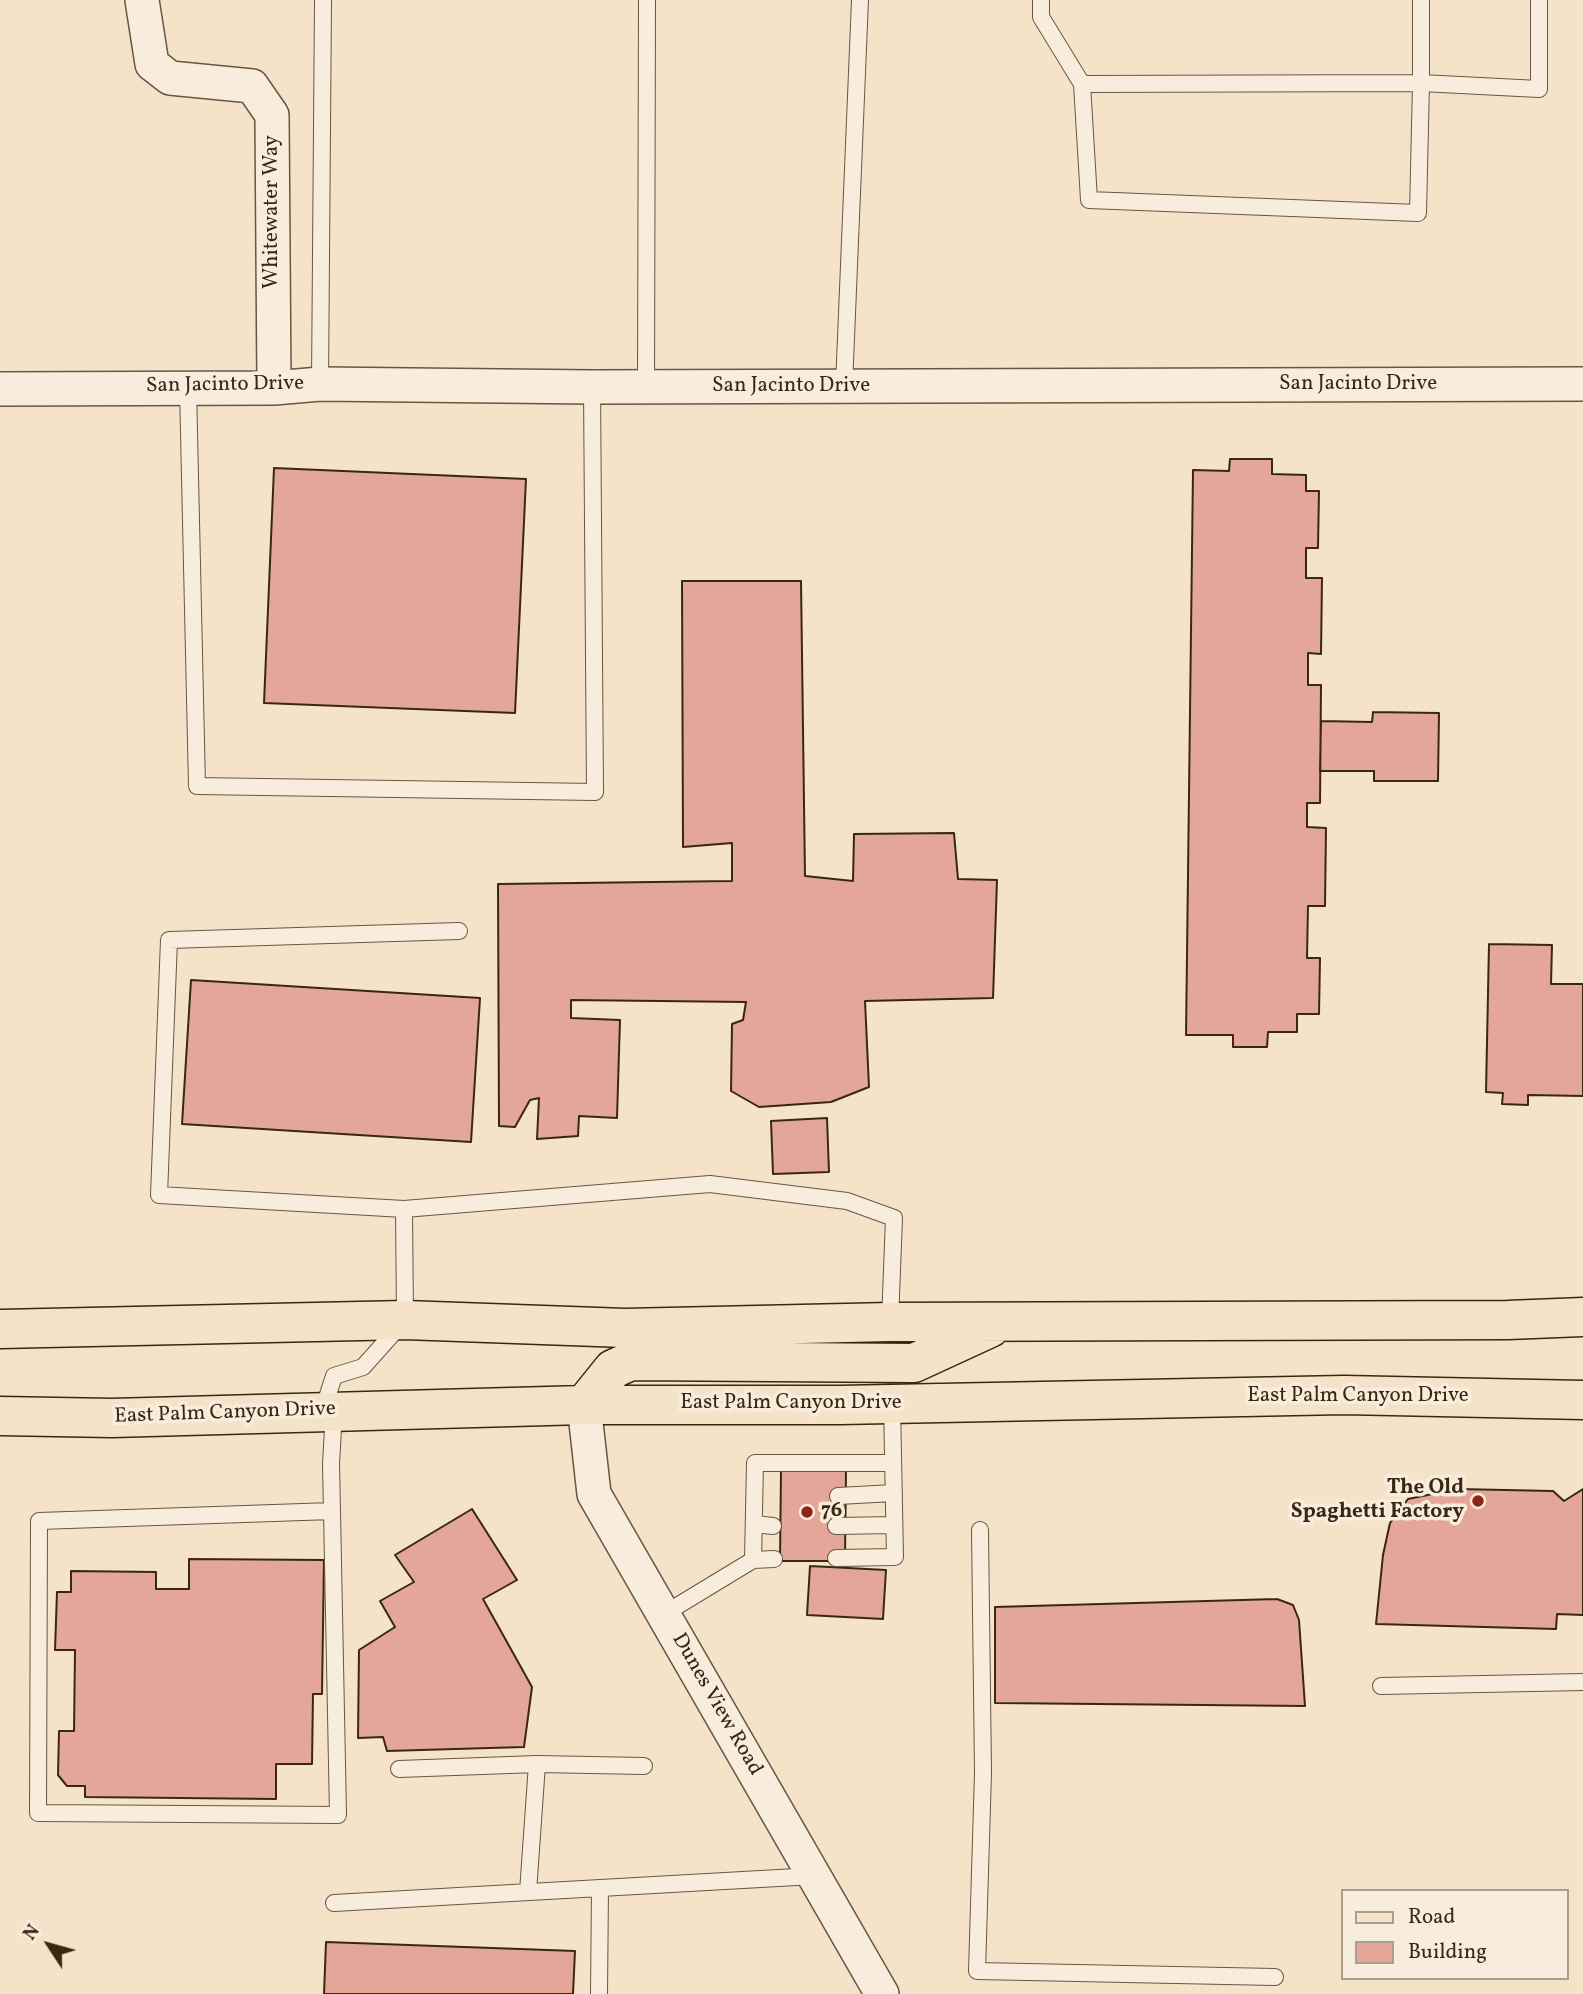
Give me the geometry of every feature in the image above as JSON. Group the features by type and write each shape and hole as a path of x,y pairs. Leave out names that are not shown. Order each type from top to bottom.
{"main road":[{"path":"0,1329 405,1320 625,1328 890,1322 1508,1320 1583,1317"},
{"path":"584,1405 613,1369 631,1361 914,1363 1005,1322"},
{"name":"East Palm Canyon Drive","path":"0,1416 112,1418 584,1405 892,1404 1344,1395 1583,1400"}],"street":[{"name":"Whitewater Way","path":"142,0 152,64 170,78 252,86 272,115 274,388"},
{"name":"San Jacinto Drive","path":"0,389 274,388 320,384 646,387 1583,384"},
{"name":"Dunes View Road","path":"584,1405 594,1494 882,1994"}],"lane":[{"path":"320,384 323,0"},
{"path":"646,387 647,0"},
{"path":"844,386 860,0"},
{"path":"1041,0 1041,17 1082,84 1089,200 1418,213 1422,83 1421,0"},
{"path":"1082,84 1422,83 1539,89 1539,0"},
{"path":"188,388 197,786 595,792 592,387"},
{"path":"459,932 169,940 159,1195 404,1209 710,1184 847,1201 894,1218 890,1322"},
{"path":"332,1511 39,1521 38,1813 338,1815 332,1511 331,1464 329,1410 334,1376 363,1367 405,1320 404,1209"},
{"path":"836,1558 895,1557 892,1404"},
{"path":"753,1559 755,1463 894,1463"},
{"path":"838,1496 894,1493"},
{"path":"754,1495 771,1494"},
{"path":"754,1524 773,1525"},
{"path":"836,1526 894,1525"},
{"path":"980,1530 982,1749 977,1972 1275,1977"},
{"path":"664,1614 753,1559 774,1559"},
{"path":"1381,1686 1583,1682"},
{"path":"528,1892 537,1764"},
{"path":"399,1769 537,1764 643,1766"},
{"path":"334,1903 814,1876"},
{"path":"599,1994 600,1888"}],"building":[{"path":"1230,459 1272,459 1272,474 1306,475 1306,491 1319,491 1318,548 1306,548 1306,578 1322,578 1321,654 1308,653 1308,685 1321,685 1320,803 1307,803 1307,827 1326,828 1325,906 1308,906 1307,958 1320,958 1319,1014 1297,1014 1297,1032 1268,1032 1267,1047 1233,1047 1233,1035 1186,1035 1193,470 1229,471"},
{"path":"274,468 526,479 515,713 264,703"},
{"path":"682,581 801,581 805,876 853,881 854,834 954,833 958,879 997,880 993,998 865,1001 869,1087 831,1102 759,1107 731,1091 732,1024 743,1020 746,1002 571,1000 571,1018 620,1020 617,1118 579,1116 578,1136 537,1139 539,1098 530,1100 515,1127 499,1126 498,884 732,881 732,843 683,847"},
{"path":"1373,712 1439,713 1438,781 1374,781 1374,771 1320,771 1321,721 1372,722"},
{"path":"1489,944 1552,945 1551,984 1583,984 1583,1096 1528,1095 1528,1105 1502,1104 1503,1093 1486,1092"},
{"path":"191,980 480,998 471,1142 182,1124"},
{"path":"827,1118 829,1172 773,1174 771,1121"},
{"path":"781,1470 846,1470 845,1561 780,1561"},
{"path":"1457,1489 1553,1491 1564,1501 1583,1489 1583,1615 1557,1614 1556,1629 1376,1624 1383,1555 1390,1523 1408,1499"},
{"path":"472,1509 517,1580 483,1599 532,1687 524,1747 387,1751 383,1737 358,1738 359,1650 395,1627 380,1601 414,1582 395,1555"},
{"path":"189,1559 324,1560 322,1694 313,1694 312,1764 276,1764 276,1799 85,1797 85,1786 67,1786 58,1775 59,1731 74,1731 75,1650 55,1650 57,1592 71,1592 71,1571 156,1572 156,1589 189,1589"},
{"path":"810,1566 886,1570 883,1619 807,1615"},
{"path":"1277,1599 1293,1605 1299,1620 1305,1706 995,1703 995,1607"},
{"path":"326,1942 575,1951 573,1994 324,1994"}],"place":[{"name":"The Old Spaghetti Factory","path":"1478,1501"},
{"name":"76","path":"807,1512"}]}
